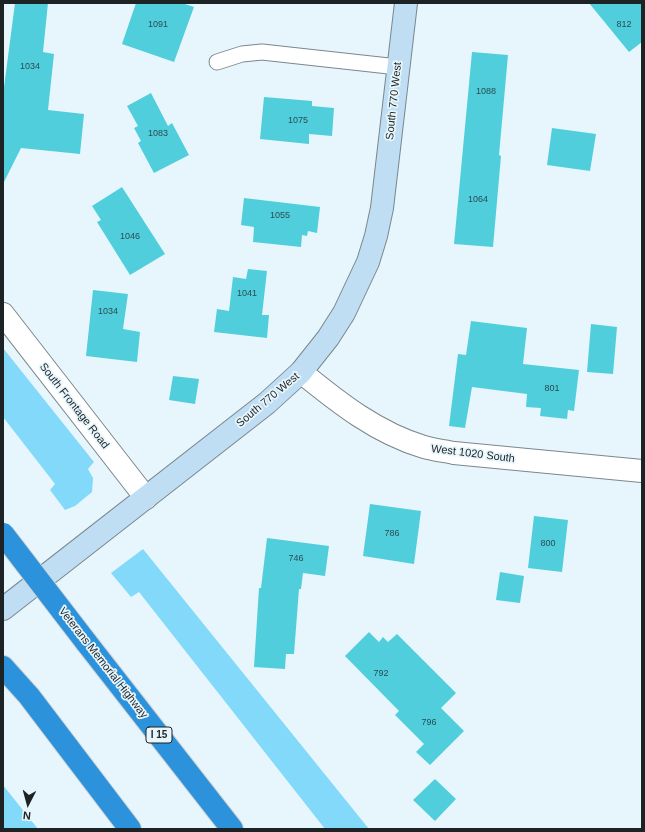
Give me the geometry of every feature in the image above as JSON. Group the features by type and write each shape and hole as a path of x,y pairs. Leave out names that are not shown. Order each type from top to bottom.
{"highway":[{"name":"Veterans Memorial Highway","path":"3,534 232,829"},
{"path":"3,667 29,696 130,829"}],"street":[{"name":"South 770 West","path":"3,609 267,403 301,372 344,314 368,262 376,236 386,180 406,3"},
{"name":"South Frontage Road","path":"3,314 146,498"},
{"name":"West 1020 South","path":"301,372 365,421 394,436 424,448 474,455 642,471"}],"lane":[{"path":"217,62 242,54 262,52 398,67"}],"shaded area":[{"path":"3,348 94,462 88,469 93,478 92,492 75,506 65,510 50,490 55,484 3,417"},
{"path":"143,549 369,829 325,829 139,592 131,597 111,573"},
{"path":"3,785 38,829 3,829"}],"building":[{"path":"15,3 48,3 43,52 54,54 48,110 84,114 80,154 21,148 3,184 3,95"},
{"path":"136,3 182,3 194,7 174,62 122,44"},
{"path":"589,3 642,3 642,42 629,52"},
{"path":"472,52 508,55 493,247 454,244"},
{"path":"151,93 168,126 172,123 189,155 154,173 138,143 141,141 134,128 138,126 127,106"},
{"path":"264,97 312,101 312,106 334,108 332,136 309,134 309,144 260,139"},
{"path":"552,128 596,134 590,171 547,165"},
{"path":"122,187 165,254 130,275 97,222 101,220 92,206"},
{"path":"244,198 320,207 317,233 308,231 307,236 302,235 301,247 253,242 254,227 241,225"},
{"path":"248,269 267,271 262,315 269,315 267,338 214,332 217,309 229,311 233,277 246,279"},
{"path":"93,290 128,294 123,329 140,332 137,362 86,356"},
{"path":"471,321 527,328 523,364 579,370 574,411 568,410 567,419 540,416 541,408 526,407 527,394 472,387 465,428 449,426 458,354 466,355"},
{"path":"591,324 617,327 613,374 587,372"},
{"path":"173,376 199,379 195,404 169,400"},
{"path":"370,504 421,511 414,564 363,556"},
{"path":"534,516 568,520 562,572 528,568"},
{"path":"267,538 329,546 325,576 303,573 301,589 299,589 294,654 286,654 285,669 254,667 259,588 261,588"},
{"path":"500,572 524,576 520,603 496,600"},
{"path":"369,632 379,642 383,637 388,642 397,634 456,693 441,708 464,731 430,765 416,752 424,744 395,715 399,711 345,656"},
{"path":"435,779 456,799 435,821 413,800"}]}
